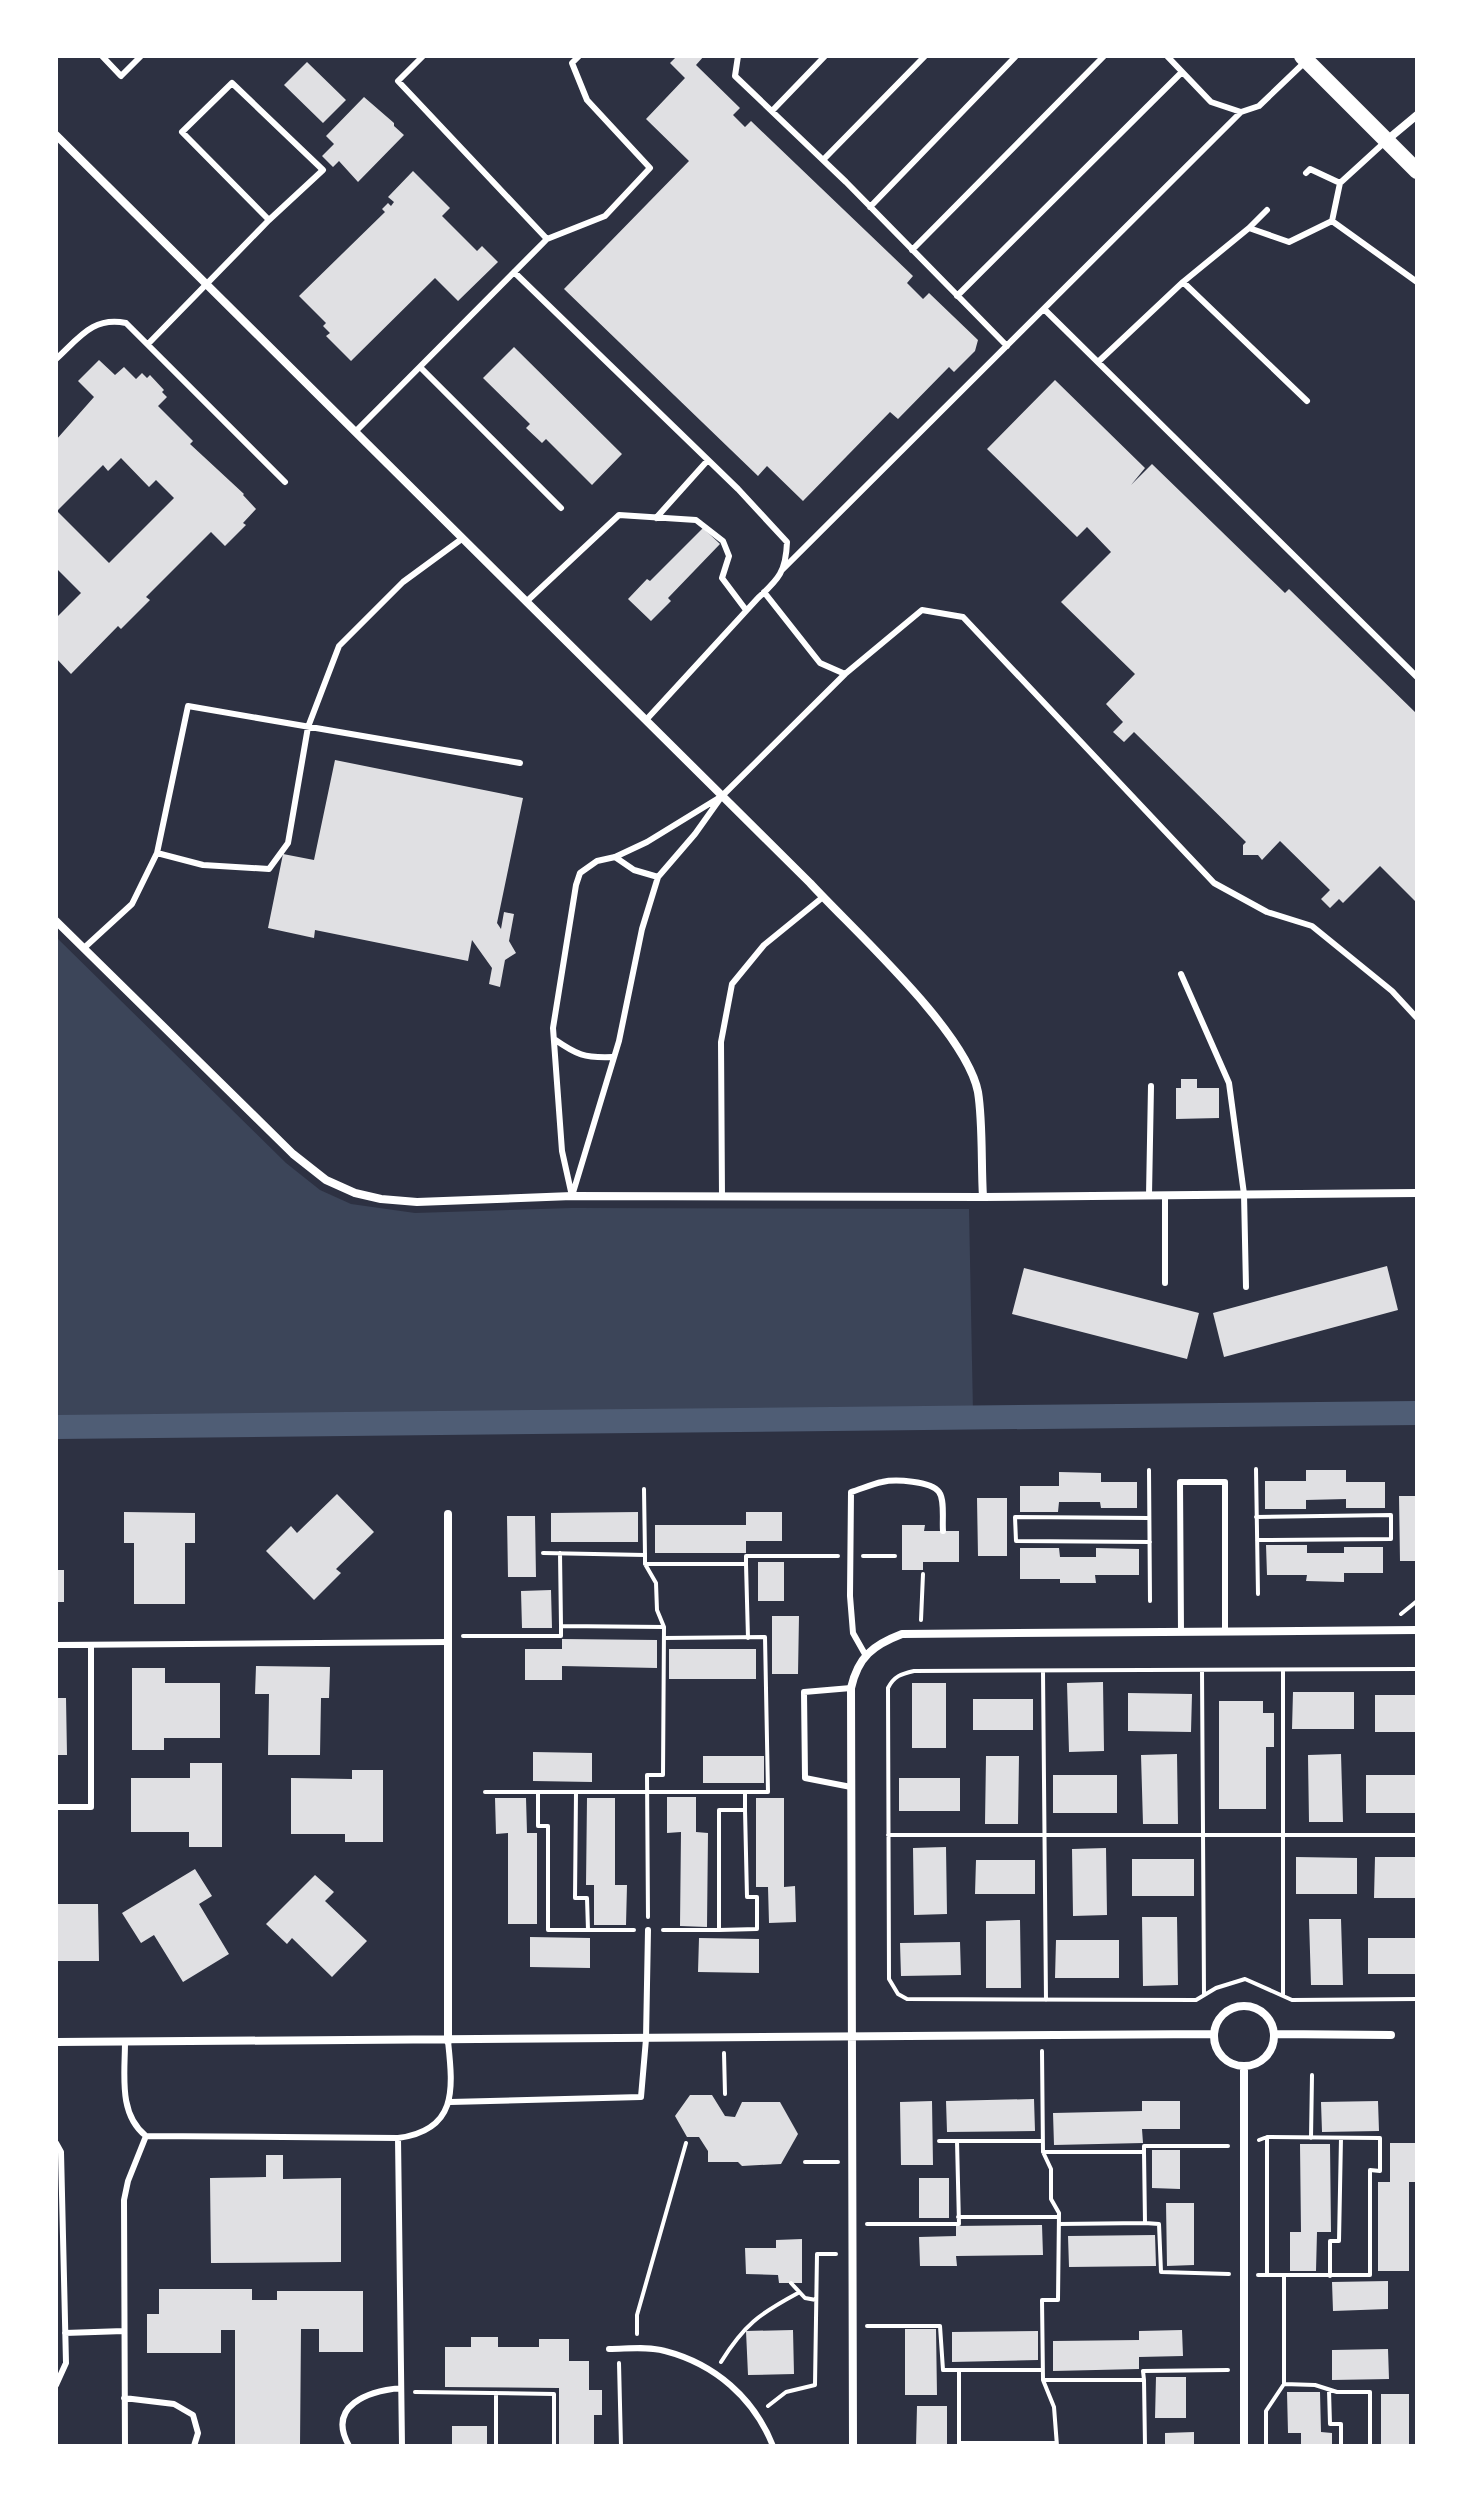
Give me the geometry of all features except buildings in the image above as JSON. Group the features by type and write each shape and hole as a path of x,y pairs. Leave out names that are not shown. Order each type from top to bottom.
{"main road":[{"path":"1304,58 1417,171"}],"street":[{"path":"1386,141 1417,115"},
{"path":"56,135 823,897 932,1012 967,1062 978,1093 983,1197"},
{"path":"56,921 293,1154 326,1180 355,1193 381,1199 1417,1193"},
{"path":"448,1514 448,2041"},
{"path":"853,2446 851,1688 855,1668 882,1642 902,1634 1417,1630"},
{"path":"1238,2006 1258,2009 1272,2023 1275,2034 1270,2052 1263,2060 1244,2066 1225,2060 1218,2053 1213,2034 1221,2016 1238,2006"},
{"path":"56,2042 1213,2034"},
{"path":"1275,2034 1391,2035"},
{"path":"1244,2066 1244,2446"}],"lane":[{"path":"102,56 121,76 141,56"},
{"path":"423,56 398,81 547,239"},
{"path":"355,432 547,239 605,216 650,168 587,100 572,63 579,56"},
{"path":"738,56 735,76 1007,346"},
{"path":"772,111 825,56"},
{"path":"823,160 925,56"},
{"path":"870,207 1016,56"},
{"path":"912,250 1104,56"},
{"path":"1167,56 1211,102 1241,112"},
{"path":"782,570 1241,112 1259,106 1304,58"},
{"path":"957,296 1182,72"},
{"path":"148,344 269,220 323,170 232,83 182,132 269,220"},
{"path":"1332,221 1340,183 1386,141"},
{"path":"1306,173 1310,169 1340,183"},
{"path":"1098,362 1183,282 1267,210"},
{"path":"1249,228 1289,242 1332,221"},
{"path":"1332,221 1417,282"},
{"path":"514,272 708,460 787,542 787,563 777,581 746,610 646,720"},
{"path":"1183,282 1307,401"},
{"path":"1044,309 1417,677"},
{"path":"56,359 95,324 104,321 126,323 285,482"},
{"path":"420,367 561,508"},
{"path":"656,518 708,460"},
{"path":"526,602 619,515 696,520 723,541 729,556 722,578 746,610"},
{"path":"157,853 203,865 269,869 288,843 308,727 339,646 403,582 463,538"},
{"path":"764,592 820,663 845,674"},
{"path":"572,1196 619,1041 642,929 658,877 722,796 845,674 922,610 963,617 1214,883 1267,912 1312,926 1382,982 1417,1018"},
{"path":"84,948 132,904 157,853 188,706 520,763"},
{"path":"572,1196 562,1151 553,1028 580,873 597,861 615,857 647,842 722,796"},
{"path":"615,857 634,870 658,877"},
{"path":"722,1198 721,1042 732,984 764,945 823,897"},
{"path":"1181,974 1229,1083 1244,1194 1246,1287"},
{"path":"554,1039 587,1058 612,1057"},
{"path":"1149,1195 1151,1086"},
{"path":"1165,1195 1165,1283"},
{"path":"866,1656 853,1633 851,1492 883,1481 912,1481 938,1491 943,1531"},
{"path":"1181,1632 1180,1482 1225,1482 1225,1632"},
{"path":"56,1645 448,1639"},
{"path":"56,1807 91,1807 91,1645"},
{"path":"851,1688 804,1692 805,1778 851,1787"},
{"path":"450,2102 641,2097 646,2039 648,1930"},
{"path":"125,2042 125,2096 129,2116 134,2127 146,2136 398,2138 415,2136 445,2114 450,2102 448,2041"},
{"path":"125,2446 124,2200 146,2136"},
{"path":"398,2138 402,2446"},
{"path":"56,2143 61,2152 66,2363 56,2385"},
{"path":"65,2333 124,2331"},
{"path":"609,2349 664,2350 715,2371 735,2388 756,2414 773,2446"},
{"path":"349,2446 343,2435 345,2415 355,2400 378,2390 401,2388"},
{"path":"124,2398 174,2404 193,2415 198,2433 194,2446"}],"path":[{"path":"1256,1469 1258,1594"},
{"path":"1149,1470 1150,1601"},
{"path":"644,1489 645,1564 656,1583 657,1610 664,1627 663,1775 647,1775 648,1930"},
{"path":"1256,1517 1391,1515 1391,1539 1257,1540"},
{"path":"1149,1518 1015,1517 1016,1541 1150,1542"},
{"path":"543,1553 645,1555"},
{"path":"448,1639 561,1636 560,1553"},
{"path":"748,1638 746,1556 895,1556"},
{"path":"645,1564 746,1564"},
{"path":"921,1634 923,1574"},
{"path":"561,1626 664,1627"},
{"path":"485,1792 768,1792 765,1637 664,1638"},
{"path":"1417,1669 914,1671 900,1674 888,1688 889,1979 898,1994 907,1999 1196,2000 1230,1982 1245,1979 1292,2000 1417,1999"},
{"path":"1202,1670 1204,1994"},
{"path":"1283,1670 1283,1995"},
{"path":"1043,1671 1046,2000"},
{"path":"538,1792 538,1826 548,1826 548,1930 719,1930 757,1929 757,1897 747,1897 745,1792"},
{"path":"576,1792 575,1898 587,1898 588,1930"},
{"path":"719,1930 719,1810 745,1810"},
{"path":"888,1835 1417,1835"},
{"path":"959,2370 959,2445 1057,2445 1054,2407 1043,2380 1042,2300 1058,2300 1059,2220 1051,2199 1051,2169 1043,2152 1042,2037"},
{"path":"724,2039 725,2094"},
{"path":"1311,2138 1312,2075"},
{"path":"1267,2137 1267,2276"},
{"path":"958,2217 1159,2224 1161,2272 1267,2276 1370,2275 1370,2170 1380,2171 1380,2138 1267,2137 1245,2146 1144,2146 1145,2223"},
{"path":"1330,2276 1330,2241 1339,2241 1341,2138"},
{"path":"939,2141 1043,2141"},
{"path":"852,2224 959,2224 957,2141"},
{"path":"637,2349 637,2315 686,2143"},
{"path":"1043,2152 1144,2152"},
{"path":"805,2162 852,2161"},
{"path":"756,2414 786,2392 815,2385 817,2254 852,2254"},
{"path":"1266,2446 1266,2411 1284,2384 1284,2276"},
{"path":"791,2283 805,2298 816,2300"},
{"path":"715,2371 740,2332 774,2306 798,2293"},
{"path":"852,2326 940,2326 943,2370 1043,2370"},
{"path":"619,2349 621,2446"},
{"path":"1145,2446 1143,2371 1243,2370"},
{"path":"1043,2380 1144,2380"},
{"path":"1284,2384 1370,2392 1370,2446"},
{"path":"401,2388 416,2392 554,2394 554,2446"},
{"path":"1329,2390 1330,2424 1341,2424 1341,2446"},
{"path":"496,2393 496,2446"}],"shaded area":[{"path":"56,937 286,1163 320,1190 351,1204 415,1213 572,1208 969,1209 973,1412 56,1418"}],"waterway":[{"path":"56,1427 1417,1413"}]}
